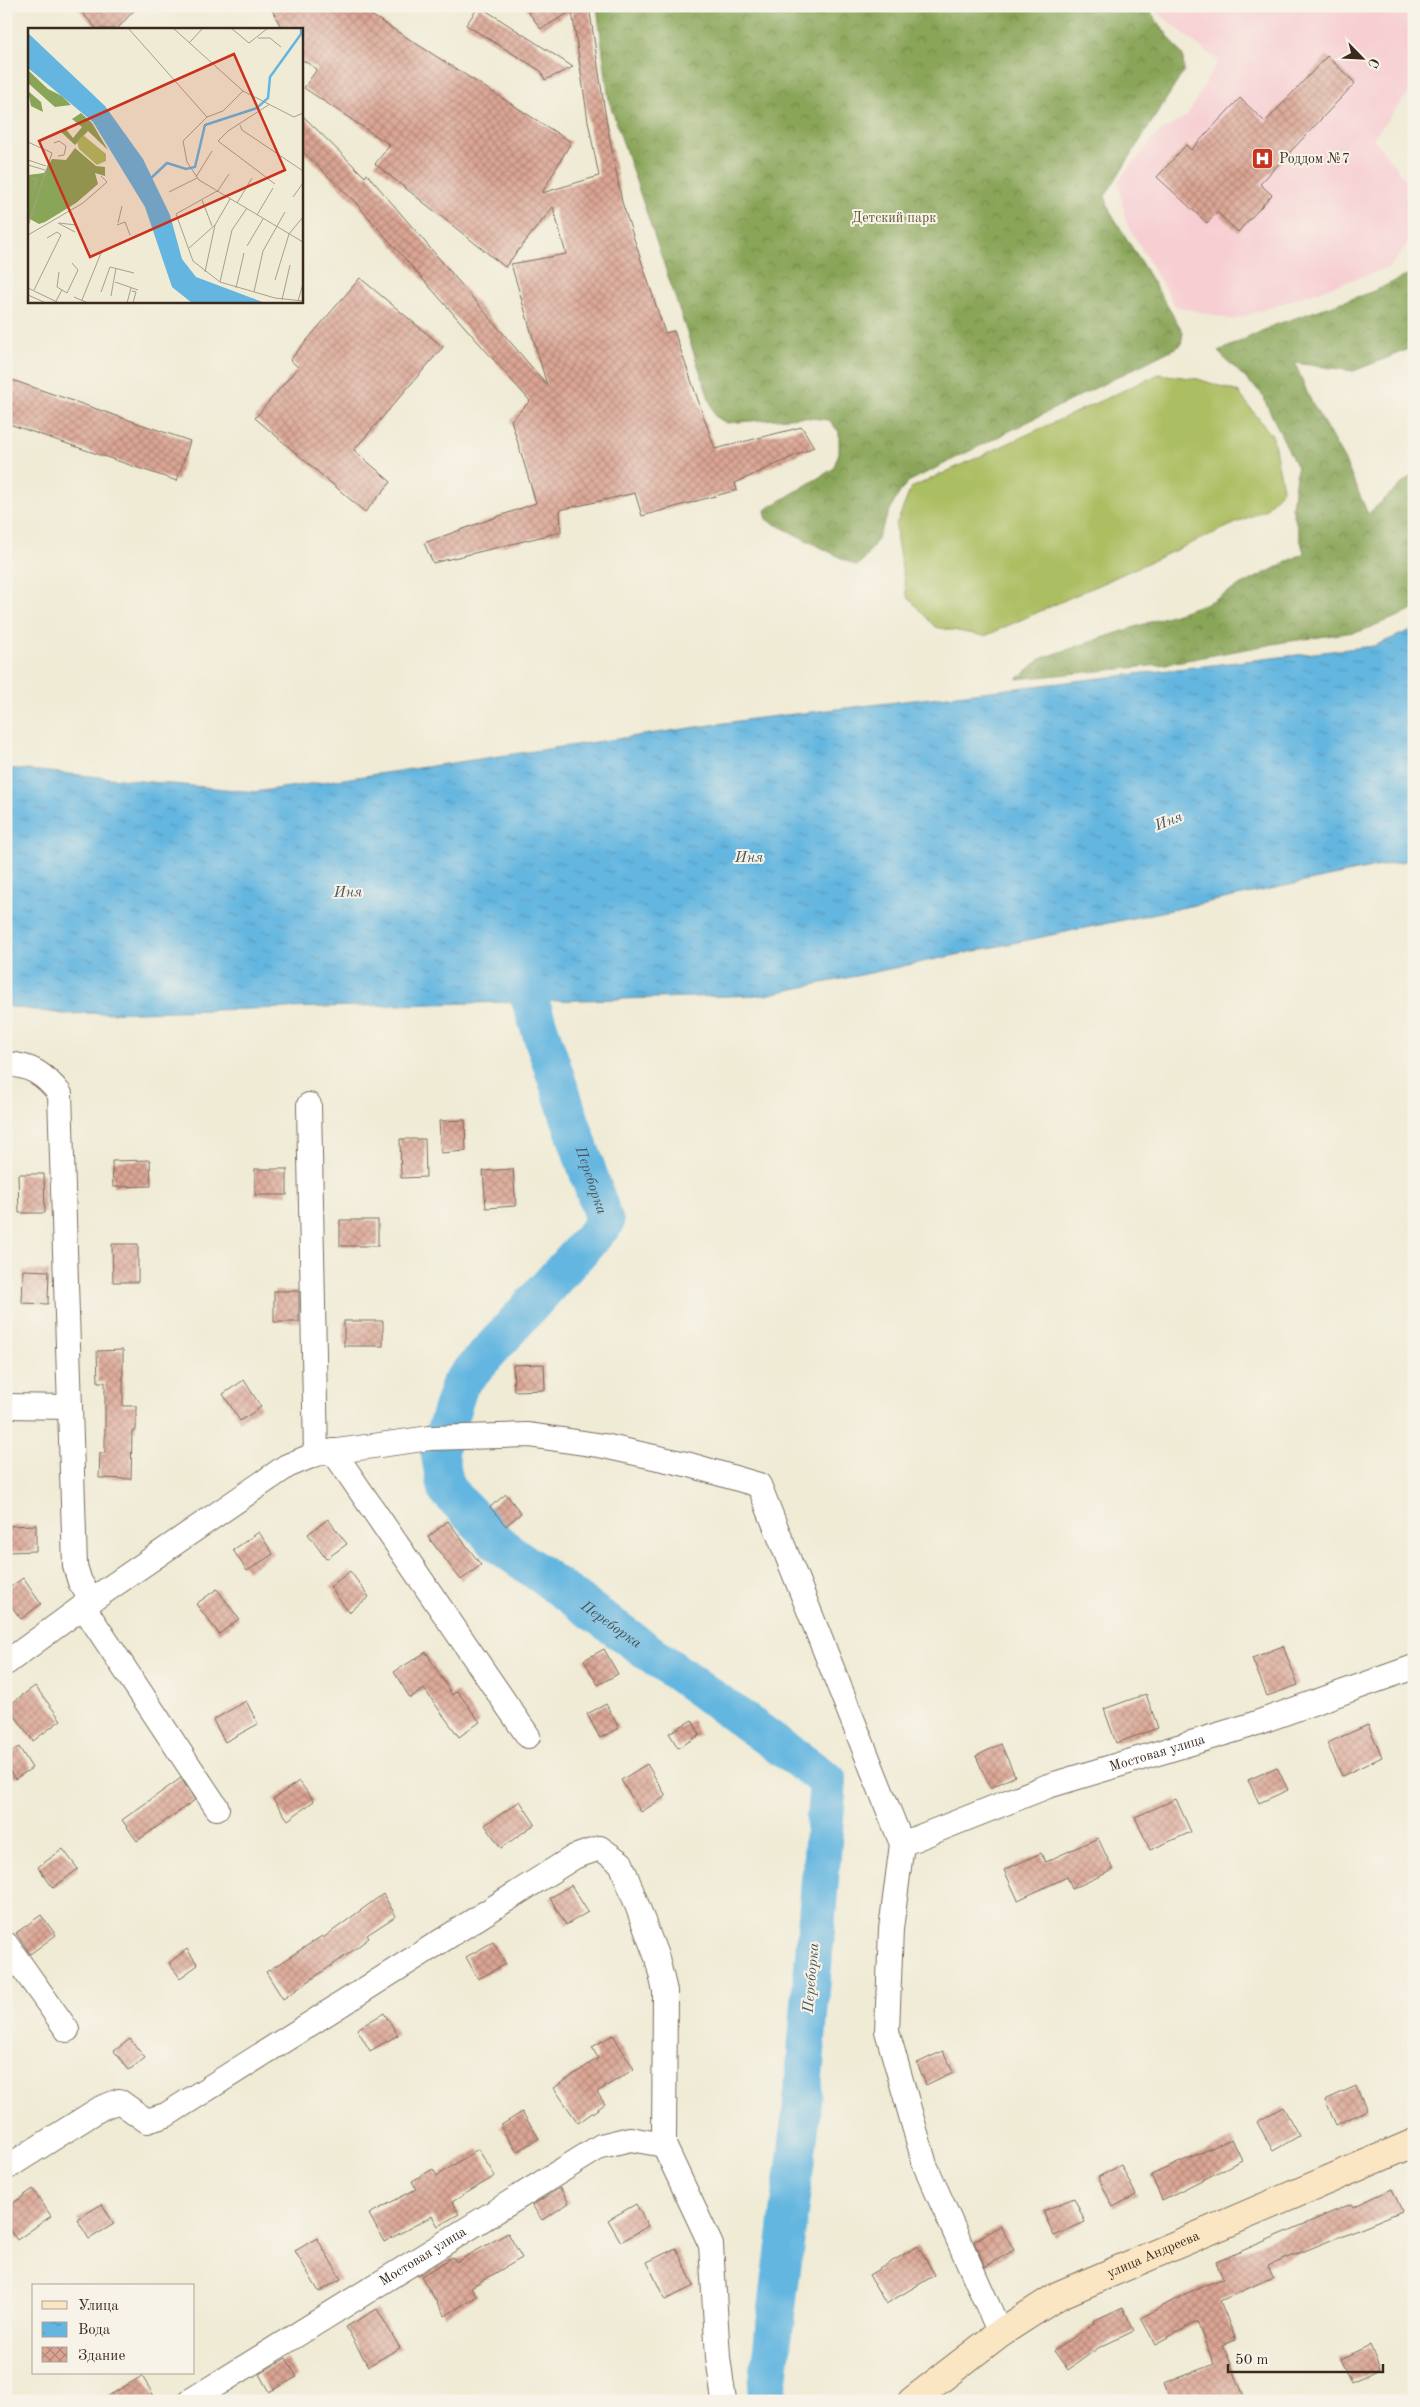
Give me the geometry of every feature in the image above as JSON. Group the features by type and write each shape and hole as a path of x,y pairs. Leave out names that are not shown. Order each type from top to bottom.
{"main road":[{"name":"улица Андреева","path":"912,2401 1000,2333 1059,2295 1414,2143"}],"street":[{"path":"6,1064 23,1065 49,1080 60,1094 75,1566 87,1603 217,1808"},
{"path":"309,1105 324,1452 528,1736"},
{"path":"6,1406 70,1407"},
{"path":"6,1663 87,1603 287,1466 324,1452 430,1438 529,1435 604,1446 690,1465 759,1485 902,1844 891,1929 887,2031 925,2165 1000,2333"},
{"name":"Мостовая улица","path":"902,1844 1048,1786 1248,1726 1414,1667"},
{"path":"6,2168 101,2108 119,2101 147,2121 166,2115 574,1857 600,1848 620,1863 657,1958 665,1991 664,2144 711,2245 718,2357 724,2401"},
{"path":"6,1944 67,2030"},
{"name":"Мостовая улица","path":"190,2401 601,2146 630,2139 664,2144"}],"shaded area":[{"name":"Роддом №7","path":"1155,6 1414,6 1414,87 1373,138 1405,179 1412,238 1390,267 1233,320 1175,306 1126,222 1118,181 1158,133 1187,116 1218,61 1153,9"}],"green space":[{"name":"Детский парк","path":"597,6 1146,6 1183,56 1184,71 1105,196 1110,211 1183,332 1181,345 908,482 894,503 872,548 857,566 767,520 765,510 833,469 839,453 839,432 829,420 801,417 726,423 715,416 609,101"},
{"path":"1414,272 1414,347 1354,371 1295,363 1309,397 1344,459 1368,514 1414,473 1414,610 1361,631 1284,642 1160,665 1017,679 1042,658 1207,603 1304,553 1292,507 1297,468 1261,393 1218,352 1272,326 1374,291"},
{"path":"1159,374 1198,379 1238,392 1273,437 1283,489 1265,510 985,636 935,627 907,596 897,541 896,525 911,488"}],"water":[{"name":"Иня","path":"1414,629 1414,859 765,995 63,1014 6,1006 6,768 255,792 752,719 1374,646"}],"building":[{"path":"76,6 138,6 118,28 96,28"},
{"path":"270,6 357,6 571,142 542,193 599,176 588,121 572,11 541,29 524,6 589,6 606,119 622,202 665,333 674,331 715,449 802,427 814,447 735,483 737,490 642,516 635,493 560,510 561,532 433,563 424,543 536,503 511,420 530,401 355,202 302,151 302,115 365,177 367,174 547,385 511,264 566,254 553,207 505,267 375,164 390,145 304,88 317,69 302,60 302,28 281,28"},
{"path":"479,6 573,67 545,80 541,71 466,25"},
{"path":"1327,56 1355,83 1260,184 1272,195 1238,232 1217,212 1207,223 1157,177 1186,145 1191,150 1240,98 1265,122"},
{"path":"360,278 443,347 354,450 391,482 365,512 255,418 298,367 290,360"},
{"path":"6,378 190,441 177,481 6,423"},
{"path":"465,1120 466,1151 441,1153 439,1121"},
{"path":"400,1139 425,1139 426,1177 401,1178"},
{"path":"150,1160 151,1186 113,1187 112,1161"},
{"path":"255,1169 287,1169 287,1195 255,1195"},
{"path":"513,1169 516,1206 486,1208 483,1171"},
{"path":"18,1174 44,1174 45,1213 19,1213"},
{"path":"340,1220 378,1220 378,1246 340,1246"},
{"path":"112,1244 138,1244 138,1282 113,1282"},
{"path":"23,1270 49,1271 48,1304 22,1303"},
{"path":"274,1291 299,1291 299,1322 274,1322"},
{"path":"344,1321 383,1321 383,1346 344,1346"},
{"path":"123,1350 123,1406 136,1406 136,1431 132,1431 131,1479 99,1478 100,1453 105,1453 105,1382 98,1382 97,1351"},
{"path":"544,1364 545,1390 514,1391 513,1365"},
{"path":"244,1380 261,1407 240,1421 223,1394"},
{"path":"506,1494 521,1513 506,1526 490,1507"},
{"path":"328,1519 347,1544 326,1559 308,1534"},
{"path":"448,1521 481,1565 461,1580 428,1537"},
{"path":"36,1525 36,1551 6,1552 6,1526"},
{"path":"259,1532 273,1554 247,1571 233,1550"},
{"path":"350,1571 369,1597 349,1612 330,1587"},
{"path":"23,1578 41,1604 21,1619 6,1599 6,1590"},
{"path":"217,1589 239,1619 219,1634 196,1604"},
{"path":"1283,1646 1298,1685 1267,1696 1252,1658"},
{"path":"604,1649 618,1674 598,1685 584,1660"},
{"path":"426,1652 452,1695 457,1691 480,1722 459,1737 424,1689 410,1698 394,1672"},
{"path":"35,1686 61,1720 33,1741 8,1706"},
{"path":"1146,1694 1158,1728 1116,1743 1104,1709"},
{"path":"246,1701 258,1724 225,1742 213,1720"},
{"path":"606,1704 619,1728 600,1738 587,1714"},
{"path":"692,1720 700,1735 678,1748 669,1733"},
{"path":"1368,1725 1382,1757 1342,1776 1327,1743"},
{"path":"1001,1744 1015,1776 990,1788 976,1756"},
{"path":"19,1747 32,1768 15,1779 6,1765 6,1755"},
{"path":"647,1764 666,1796 641,1812 621,1780"},
{"path":"1277,1767 1288,1790 1259,1803 1248,1780"},
{"path":"181,1778 195,1800 137,1841 122,1820"},
{"path":"299,1781 314,1801 288,1820 273,1799"},
{"path":"1176,1799 1191,1832 1150,1850 1135,1817"},
{"path":"520,1801 535,1824 501,1848 485,1825"},
{"path":"1098,1838 1113,1870 1072,1889 1067,1877 1018,1900 1004,1870 1041,1853 1045,1862"},
{"path":"63,1849 78,1869 53,1888 38,1867"},
{"path":"571,1885 588,1912 566,1925 550,1898"},
{"path":"383,1894 396,1916 367,1935 369,1938 351,1952 283,1999 266,1972 322,1936 323,1938"},
{"path":"41,1915 56,1935 30,1954 16,1933"},
{"path":"493,1942 506,1964 478,1979 466,1957"},
{"path":"187,1949 198,1965 180,1978 169,1963"},
{"path":"384,2013 398,2035 370,2051 357,2029"},
{"path":"613,2035 634,2069 597,2092 605,2104 578,2123 554,2088 598,2058 592,2047"},
{"path":"130,2039 145,2058 129,2070 114,2051"},
{"path":"943,2051 953,2072 926,2085 917,2063"},
{"path":"1356,2086 1367,2110 1336,2125 1325,2100"},
{"path":"1283,2107 1299,2136 1273,2151 1257,2122"},
{"path":"522,2112 539,2138 517,2152 500,2126"},
{"path":"1232,2139 1242,2160 1162,2200 1151,2175"},
{"path":"478,2149 495,2176 452,2202 459,2214 438,2226 432,2216 384,2242 369,2214 416,2189 412,2181 433,2169 437,2176"},
{"path":"1121,2165 1136,2195 1113,2207 1098,2177"},
{"path":"560,2188 569,2203 542,2220 532,2205"},
{"path":"33,2189 51,2216 17,2240 6,2225 6,2208"},
{"path":"1392,2189 1402,2211 1268,2266 1273,2277 1220,2301 1236,2340 1223,2345 1246,2401 1171,2401 1164,2383 1214,2364 1197,2322 1155,2344 1141,2318 1185,2294 1223,2278 1216,2262 1351,2204 1353,2207"},
{"path":"1074,2198 1085,2222 1054,2236 1043,2211"},
{"path":"102,2204 114,2224 89,2239 77,2219"},
{"path":"636,2204 648,2226 621,2242 608,2220"},
{"path":"1000,2226 1014,2250 985,2267 974,2241"},
{"path":"508,2233 522,2258 471,2287 477,2296 445,2316 421,2276 453,2257 456,2262"},
{"path":"317,2238 341,2279 319,2292 295,2251"},
{"path":"918,2246 935,2275 886,2304 869,2275"},
{"path":"676,2248 694,2286 665,2300 647,2262"},
{"path":"1123,2307 1134,2331 1098,2348 1068,2370 1054,2351 1094,2323 1093,2321"},
{"path":"377,2309 400,2348 368,2366 346,2327"},
{"path":"1370,2345 1380,2370 1351,2383 1340,2359"},
{"path":"286,2358 297,2377 269,2392 259,2374"},
{"path":"142,2376 157,2401 100,2401"}],"waterway":[{"name":"Переборка","path":"514,953 605,1223 460,1384 439,1450 446,1489 501,1546 828,1781 800,2127 766,2395 768,2401"}],"place":[{"name":"Роддом №7","path":"1263,159"}]}
